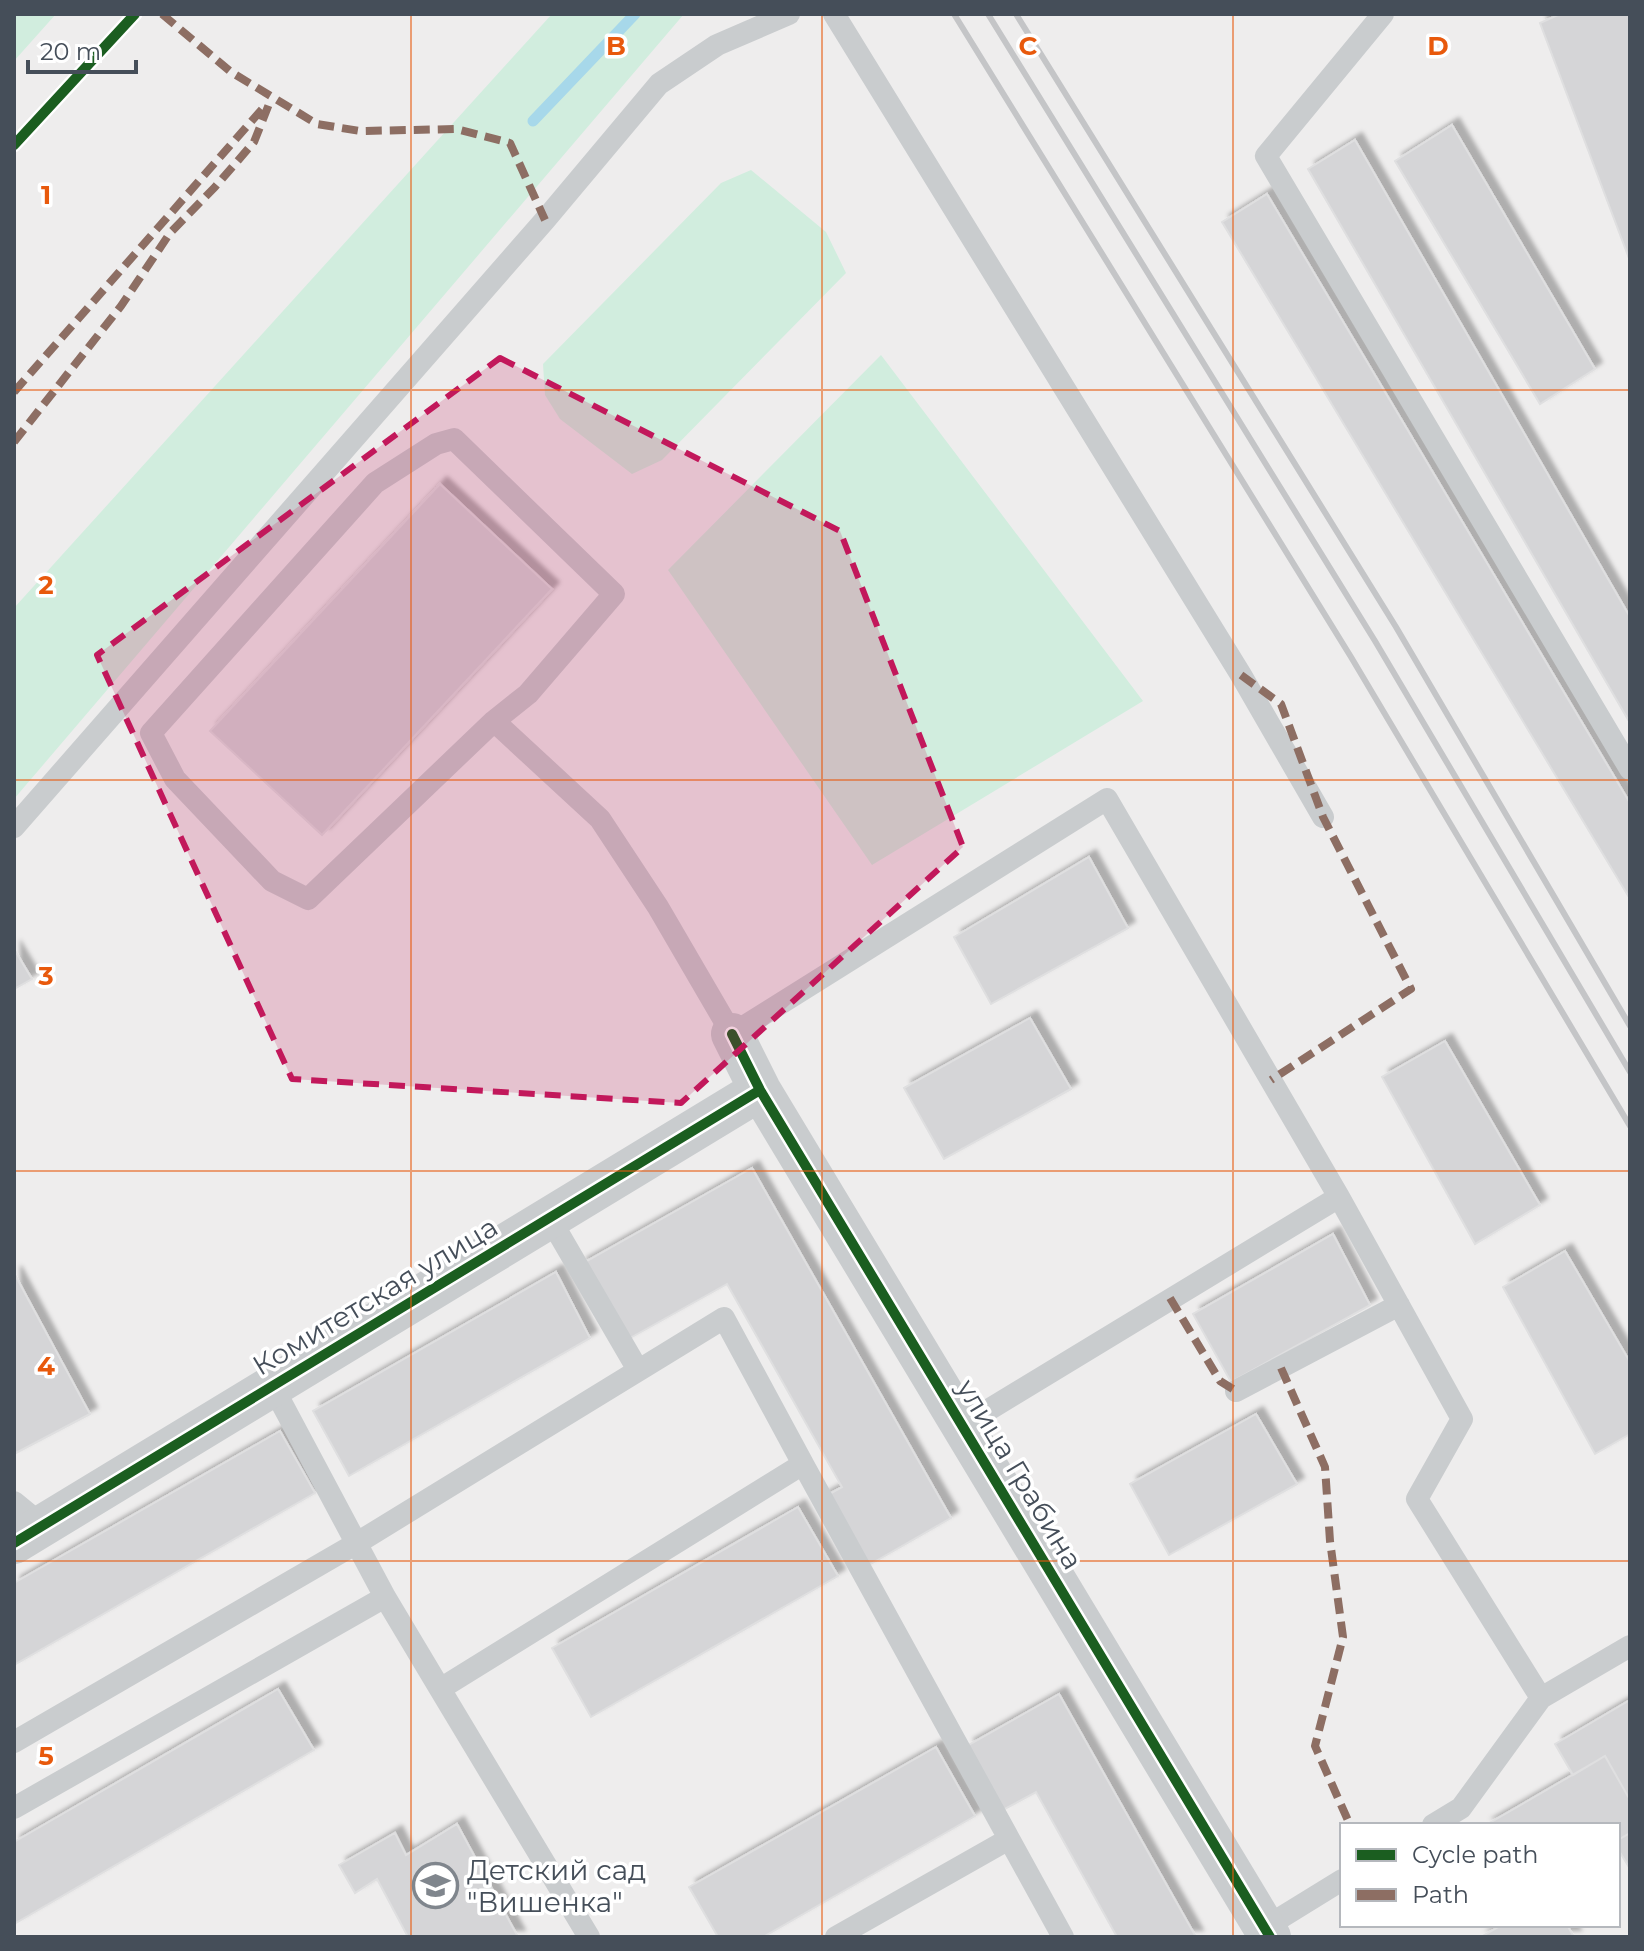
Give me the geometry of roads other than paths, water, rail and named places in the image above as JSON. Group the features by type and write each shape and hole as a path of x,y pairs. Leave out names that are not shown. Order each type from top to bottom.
{"street":[{"name":"улица Грабина","path":"732,1034 760,1090 1267,1932"},
{"name":"Комитетская улица","path":"23,1523 273,1387 760,1090"}],"lane":[{"path":"14,827 534,232 659,84 717,45 789,14"},
{"path":"834,14 1241,675 1323,817"},
{"path":"1383,14 1266,156 1630,769"},
{"path":"454,439 614,594 528,694 494,721 308,899 272,881 175,779 151,733 375,483 436,444 454,439"},
{"path":"494,721 600,819 658,907 732,1034 1107,799 1339,1197 1462,1419 1417,1499 1541,1698"},
{"path":"962,1426 1339,1197"},
{"path":"549,1217 638,1370"},
{"path":"1236,1391 1399,1305"},
{"path":"14,1742 357,1543 724,1318 1063,1937"},
{"path":"273,1387 385,1597 589,1937"},
{"path":"440,1689 803,1464"},
{"path":"14,1808 385,1597"},
{"path":"1436,1823 1461,1808 1541,1698 1630,1646"},
{"path":"836,1937 1009,1839"},
{"path":"1267,1932 1340,1881"}],"waterway":[{"path":"533,121 635,14"}],"railway":[{"path":"954,14 1351,657 1630,1126"},
{"path":"988,14 1375,641 1630,1072"},
{"path":"1016,14 1396,627 1630,1026"}],"place":[{"name":"Детский сад \"Вишенка\"","path":"436,1886"}]}
